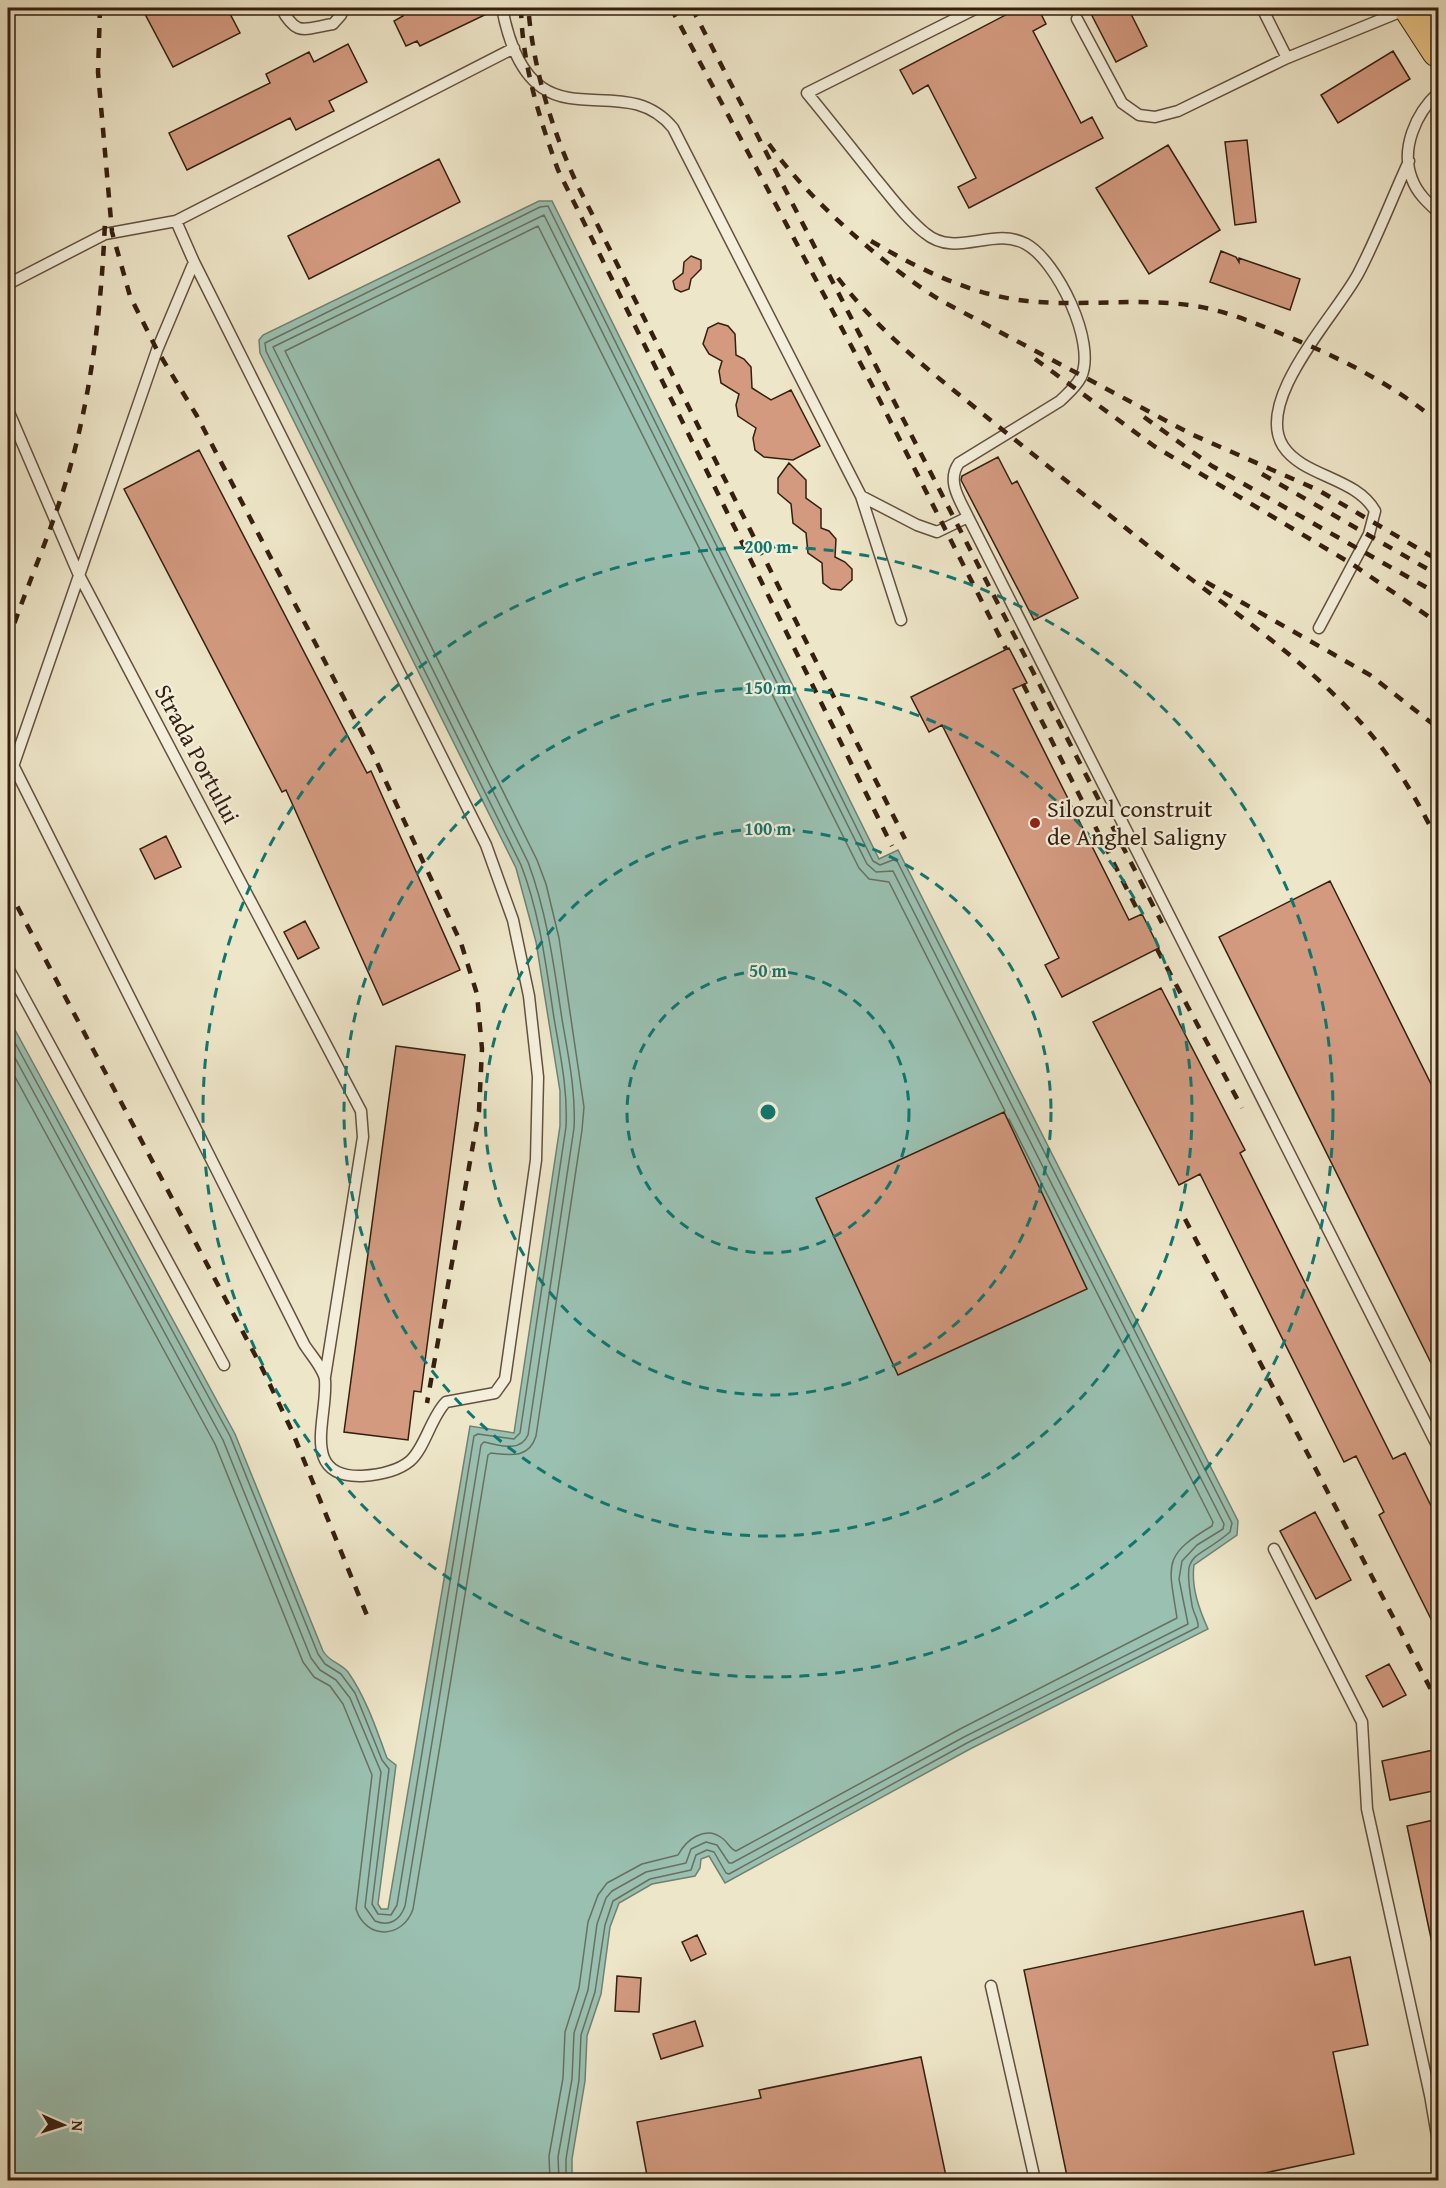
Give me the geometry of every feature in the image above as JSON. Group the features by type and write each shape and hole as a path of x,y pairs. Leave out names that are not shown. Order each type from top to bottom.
{"main road":[{"path":"1410,8 1438,51"}],"lane":[{"path":"281,8 291,25 301,30 333,24 343,8"},
{"path":"502,8 514,48 528,73 543,88 559,97 638,105 664,117 673,128 861,496 901,620"},
{"path":"977,8 807,93 891,196 925,233 946,243 971,244 1002,238 1026,244 1044,258 1074,310 1082,343 1081,377 1060,401 958,463 954,469 953,482 968,517 1438,1447"},
{"path":"1262,8 1287,58"},
{"path":"1077,19 1122,103 1139,115 1155,117 1178,111 1287,58 1410,8"},
{"path":"8,284 105,234 176,220 514,48"},
{"path":"1438,93 1423,109 1415,123 1410,141 1409,161 1412,178 1423,198 1438,212"},
{"path":"1319,628 1369,534 1375,511 1363,495 1290,455 1277,435 1277,408 1296,369 1358,274 1409,161"},
{"path":"13,765 304,1344 325,1377 320,1445 323,1458 332,1469 348,1476 378,1475 410,1461 446,1402 495,1393 505,1379 536,1160 538,1077 529,996 513,920 486,845 194,262 176,220"},
{"path":"8,781 78,573 157,350 194,262"},
{"name":"Strada Portului","path":"8,410 78,573 361,1111 363,1137 325,1377"},
{"path":"861,496 917,525 937,532 968,517"},
{"path":"8,968 224,1365"},
{"path":"1274,1548 1362,1722 1367,1809 1434,2094 1438,2142"},
{"path":"991,1986 1035,2181"}],"water":[{"path":"539,201 552,201 879,859 898,850 1238,1521 1237,1535 1194,1565 1196,1598 1208,1629 970,1749 725,1883 709,1856 701,1859 700,1868 695,1876 652,1884 619,1903 610,1927 601,1994 587,2036 585,2081 572,2159 572,2180 8,2180 8,1017 235,1434 323,1651 328,1658 348,1672 370,1714 387,1758 396,1765 378,1904 381,1909 388,1909 470,1426 514,1433 560,1126 560,1091 536,942 516,868 260,353 259,340 263,335"}],"building":[{"path":"158,8 227,8 240,33 173,67 145,14"},
{"path":"399,8 495,8 495,10 420,46 417,41 406,46 394,21 403,16"},
{"path":"1019,8 1038,8 1046,24 1033,31 1081,123 1092,117 1103,138 969,208 958,187 976,178 928,85 913,94 900,70"},
{"path":"1088,8 1128,8 1147,46 1116,62"},
{"path":"348,44 367,82 329,101 334,111 296,130 290,118 187,170 169,133 270,83 266,74 309,52 314,62"},
{"path":"1393,51 1410,79 1338,123 1321,95"},
{"path":"1247,140 1256,222 1235,225 1225,142"},
{"path":"1168,145 1220,230 1149,274 1096,188"},
{"path":"439,159 460,202 309,279 288,236"},
{"path":"1221,251 1236,257 1239,262 1239,258 1300,279 1290,310 1210,282"},
{"path":"691,256 701,260 701,269 691,279 689,289 681,292 675,289 673,281 683,273 684,262"},
{"path":"718,323 728,326 735,334 736,355 744,359 751,367 752,388 771,400 791,390 820,446 793,460 764,457 755,450 753,438 756,428 738,416 736,405 739,394 721,383 719,371 722,361 709,354 703,344 708,328"},
{"path":"199,450 367,773 371,771 460,970 383,1005 286,790 282,792 124,489"},
{"path":"998,457 1012,484 1017,481 1078,598 1034,620 961,480 962,476"},
{"path":"789,463 806,480 806,498 821,509 821,528 829,531 836,539 835,557 852,569 852,580 841,590 831,589 823,583 822,563 808,553 806,533 793,523 791,504 778,493 778,478"},
{"name":"Silozul construit de Anghel Saligny","path":"1009,648 1027,683 1013,689 1129,920 1142,914 1159,948 1062,997 1045,965 1059,958 942,725 929,732 911,697"},
{"path":"166,836 181,867 155,879 140,849"},
{"path":"1330,881 1438,1098 1438,1377 1219,937"},
{"path":"305,921 319,948 298,959 284,932"},
{"path":"1161,988 1245,1150 1240,1153 1393,1459 1405,1453 1438,1520 1438,1633 1379,1515 1384,1512 1356,1456 1344,1462 1200,1174 1179,1185 1093,1022"},
{"path":"396,1046 465,1055 421,1392 414,1391 408,1440 344,1432"},
{"path":"1004,1112 1087,1289 898,1375 816,1198"},
{"path":"1315,1512 1351,1580 1316,1599 1280,1531"},
{"path":"1389,1664 1406,1695 1383,1707 1366,1676"},
{"path":"1438,1749 1438,1790 1390,1800 1382,1761"},
{"path":"1438,1819 1438,1943 1432,1943 1407,1826"},
{"path":"1303,1911 1315,1965 1350,1957 1368,2045 1333,2052 1354,2154 1227,2181 1068,2181 1024,1970"},
{"path":"697,1935 706,1954 691,1961 682,1942"},
{"path":"617,1976 641,1978 639,2012 615,2011"},
{"path":"695,2021 703,2046 661,2059 653,2034"},
{"path":"921,2057 947,2181 648,2181 637,2122 761,2098 759,2090"}],"railway":[{"path":"100,8 98,72 112,232 130,296 157,350 197,416 373,754 461,943 477,994 482,1049 479,1111 427,1403"},
{"path":"521,8 528,70 544,130 558,170 892,846"},
{"path":"671,8 871,383 1006,649"},
{"path":"692,8 1162,923"},
{"path":"529,16 540,80 559,142 576,182 905,839"},
{"path":"769,144 804,187 848,230 894,268 940,300 1191,434 1318,490 1438,560"},
{"path":"8,642 58,507 81,423 88,390 101,290 105,222"},
{"path":"871,241 927,271 966,287 1006,298 1048,303 1174,303 1234,316 1338,359 1380,381 1438,422"},
{"path":"838,278 888,334 925,367 1171,564 1257,628 1312,674 1363,724 1385,752 1414,796 1438,842"},
{"path":"1035,359 1154,446 1352,564 1438,623"},
{"path":"1144,417 1212,466 1438,594"},
{"path":"1262,474 1438,575"},
{"path":"1206,582 1370,675 1438,728"},
{"path":"1023,684 1140,915"},
{"path":"8,889 262,1368 292,1431 368,1618"},
{"path":"1157,949 1242,1108"},
{"path":"1185,1219 1438,1703"}],"place":[{"name":"Silozul construit de Anghel Saligny","path":"1035,823"}]}
